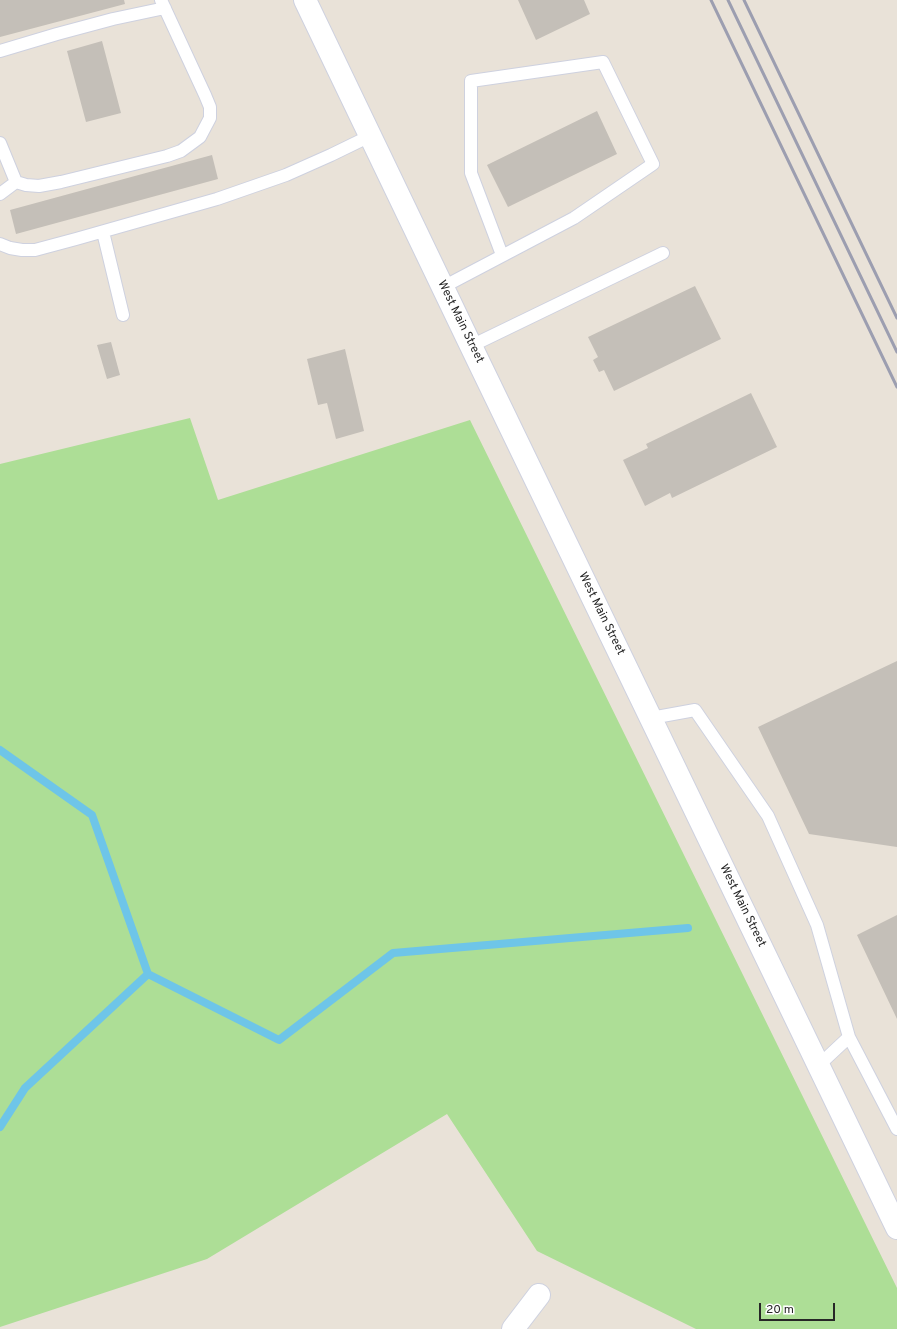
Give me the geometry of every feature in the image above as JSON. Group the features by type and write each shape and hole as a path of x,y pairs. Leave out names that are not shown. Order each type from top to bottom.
{"street":[{"name":"West Main Street","path":"305,0 897,1228"},
{"path":"513,1329 539,1295"}],"lane":[{"path":"0,51 163,4 210,107 210,118 200,137 181,151 167,156 39,186 26,185 16,182"},
{"path":"443,287 574,218 653,164 603,62 471,81 470,173 502,255"},
{"path":"0,244 10,248 35,250 218,199 262,184 314,163 370,136"},
{"path":"0,143 16,182"},
{"path":"0,194 16,182"},
{"path":"103,232 123,315"},
{"path":"471,346 663,253"},
{"path":"651,718 695,710 768,816 817,925 849,1037 897,1128"},
{"path":"819,1065 849,1037"}],"green space":[{"path":"190,418 218,500 470,420 897,1288 897,1329 696,1329 537,1251 447,1114 207,1259 0,1327 0,464"}],"building":[{"path":"0,0 124,0 125,4 0,37"},
{"path":"518,0 584,0 590,14 536,40"},
{"path":"102,41 121,113 86,122 67,51"},
{"path":"597,111 617,154 508,207 487,165"},
{"path":"212,155 218,179 16,234 10,210"},
{"path":"695,286 721,339 614,391 604,370 599,372 593,360 598,357 588,337"},
{"path":"111,342 120,375 107,379 97,345"},
{"path":"345,349 364,431 336,439 327,403 318,405 307,359"},
{"path":"751,393 777,447 672,498 670,493 645,506 623,460 648,448 646,444"},
{"path":"897,661 897,847 809,834 758,727"},
{"path":"897,915 897,1019 857,935"}],"waterway":[{"path":"0,750 92,815 148,974 279,1040 393,953 688,928"},
{"path":"0,1127 25,1088 148,974"}],"railway":[{"path":"711,0 897,387"},
{"path":"728,0 897,352"},
{"path":"744,0 897,318"}]}
